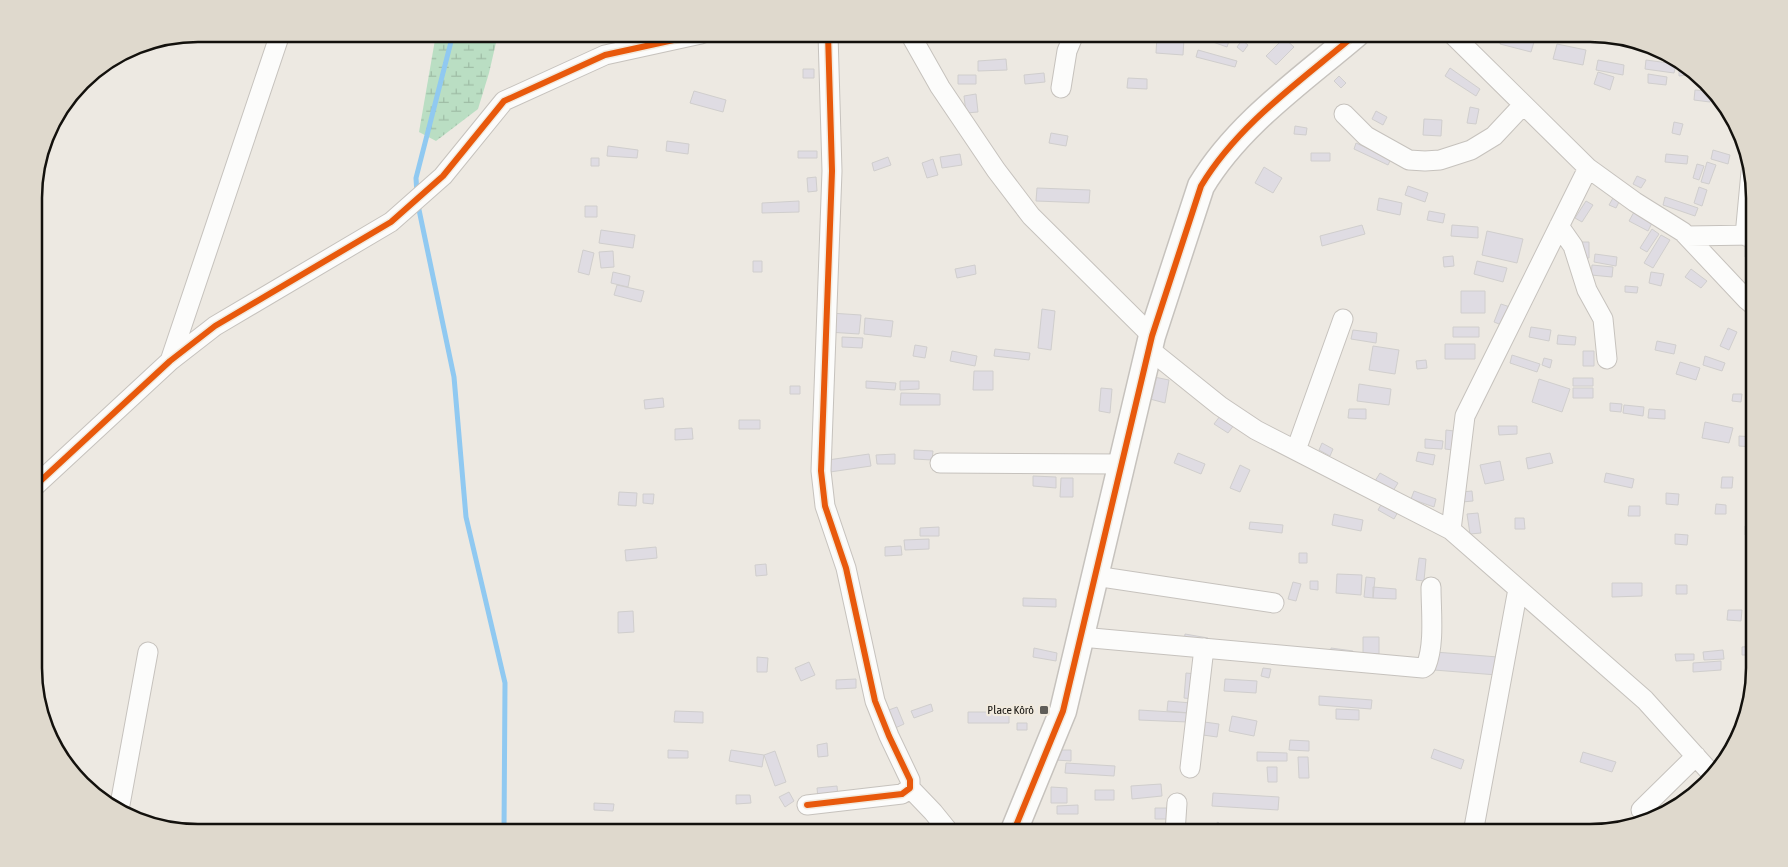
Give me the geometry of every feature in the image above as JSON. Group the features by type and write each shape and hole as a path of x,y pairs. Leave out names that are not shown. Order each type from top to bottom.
{"street":[{"path":"915,42 950,102 996,170 1031,216 1151,342 1220,406 1256,430 1451,530 1645,700 1708,770"},
{"path":"1061,88 1067,51 1071,42"},
{"path":"1017,824 1063,711 1151,342 1202,186 1212,168 1268,108 1346,42"},
{"path":"1460,42 1588,168 1635,202 1683,232 1746,298"},
{"path":"170,361 277,43"},
{"path":"43,479 170,361 215,326 392,222 443,176 504,101 605,55 661,43"},
{"path":"828,43 832,189 821,471 825,506 846,568 875,701 910,780 910,788 943,824"},
{"path":"1344,114 1366,136 1409,160 1425,161 1440,160 1471,150 1494,136 1523,105"},
{"path":"1451,530 1465,416 1588,168"},
{"path":"1559,226 1573,246 1587,290 1603,320 1607,359"},
{"path":"1687,236 1746,236"},
{"path":"1296,450 1343,319"},
{"path":"940,463 1122,464"},
{"path":"1095,576 1274,603"},
{"path":"1081,637 1423,668 1428,662 1430,648 1431,587"},
{"path":"1475,824 1518,589"},
{"path":"1190,768 1204,648"},
{"path":"120,803 148,652"},
{"path":"1641,810 1696,756"},
{"path":"807,805 902,794 910,788"},
{"path":"1176,824 1177,804"}],"green space":[{"path":"434,43 496,43 478,109 436,141 419,132"}],"building":[{"path":"1157,42 1184,42 1183,55 1156,53"},
{"path":"1214,42 1229,42 1227,47"},
{"path":"1240,42 1248,45 1243,52 1237,47"},
{"path":"1280,42 1289,42 1294,47 1276,65 1266,56"},
{"path":"1501,42 1534,42 1531,52 1500,44"},
{"path":"1557,44 1586,50 1583,65 1553,59"},
{"path":"1198,50 1237,61 1235,67 1196,57"},
{"path":"1006,59 1007,70 978,71 978,61"},
{"path":"1598,60 1624,65 1623,75 1596,70"},
{"path":"1646,60 1666,63 1675,69 1674,73 1645,69"},
{"path":"1450,68 1480,89 1476,96 1445,76"},
{"path":"803,69 814,69 814,78 803,78"},
{"path":"1598,72 1614,77 1610,90 1594,84"},
{"path":"1044,73 1045,82 1025,84 1024,75"},
{"path":"1648,74 1667,77 1666,85 1648,83"},
{"path":"958,75 976,75 976,84 958,84"},
{"path":"1339,76 1346,83 1341,88 1334,81"},
{"path":"1128,78 1147,79 1147,89 1127,88"},
{"path":"1695,90 1702,91 1710,101 1710,102 1694,100"},
{"path":"694,91 726,100 723,112 690,103"},
{"path":"976,94 978,112 966,113 964,96"},
{"path":"1470,107 1479,109 1476,124 1467,123"},
{"path":"1376,111 1387,117 1383,125 1372,119"},
{"path":"1424,119 1442,120 1441,136 1423,135"},
{"path":"1674,122 1683,124 1680,135 1672,133"},
{"path":"1295,126 1307,128 1306,135 1294,134"},
{"path":"1051,133 1068,136 1066,146 1049,143"},
{"path":"667,141 689,144 688,154 666,151"},
{"path":"1356,143 1391,159 1388,165 1354,149"},
{"path":"608,146 638,150 637,158 607,156"},
{"path":"1713,150 1730,155 1728,164 1711,159"},
{"path":"798,151 817,151 817,158 798,158"},
{"path":"1311,153 1330,153 1330,161 1311,161"},
{"path":"960,154 962,165 942,168 940,157"},
{"path":"1666,154 1688,156 1687,164 1665,162"},
{"path":"888,157 891,165 874,171 872,163"},
{"path":"591,158 599,158 599,166 591,166"},
{"path":"933,159 938,175 927,178 922,163"},
{"path":"1707,162 1716,165 1709,184 1701,182"},
{"path":"1697,164 1704,166 1699,180 1693,178"},
{"path":"1264,167 1282,178 1273,193 1255,183"},
{"path":"1637,176 1646,180 1641,188 1633,184"},
{"path":"816,177 817,191 808,192 807,178"},
{"path":"1408,186 1428,193 1425,202 1405,195"},
{"path":"1699,187 1707,190 1702,206 1694,203"},
{"path":"1037,188 1090,190 1089,203 1036,201"},
{"path":"1665,197 1698,208 1695,216 1663,205"},
{"path":"1379,198 1402,203 1400,215 1377,210"},
{"path":"1613,198 1619,202 1616,208 1609,205"},
{"path":"799,201 799,212 762,213 762,203"},
{"path":"1586,201 1593,205 1582,222 1575,218"},
{"path":"585,206 597,206 597,217 585,217"},
{"path":"1429,211 1445,214 1443,223 1427,220"},
{"path":"1634,212 1652,223 1648,231 1629,221"},
{"path":"1362,225 1365,234 1322,246 1320,236"},
{"path":"1452,225 1478,227 1478,238 1451,236"},
{"path":"1652,229 1659,234 1647,252 1640,248"},
{"path":"601,230 635,235 633,248 599,243"},
{"path":"1487,231 1523,239 1517,263 1482,255"},
{"path":"1661,235 1670,240 1653,268 1644,263"},
{"path":"1580,242 1589,242 1589,258 1580,258"},
{"path":"583,250 594,253 589,275 578,272"},
{"path":"613,251 614,267 601,268 599,252"},
{"path":"1595,254 1617,257 1616,266 1594,262"},
{"path":"1453,256 1454,266 1444,267 1443,257"},
{"path":"753,261 762,261 762,272 753,272"},
{"path":"1477,261 1507,268 1503,282 1474,274"},
{"path":"975,265 976,274 957,278 955,269"},
{"path":"1592,265 1613,267 1612,277 1591,275"},
{"path":"1691,269 1707,281 1701,288 1685,277"},
{"path":"613,272 630,276 628,287 611,283"},
{"path":"1651,272 1664,274 1661,286 1649,283"},
{"path":"617,285 644,291 641,302 614,295"},
{"path":"1625,286 1638,287 1637,293 1625,292"},
{"path":"1461,291 1485,291 1485,313 1461,313"},
{"path":"1501,304 1510,307 1504,326 1494,322"},
{"path":"1042,309 1055,311 1051,350 1038,348"},
{"path":"830,313 861,315 859,334 828,332"},
{"path":"865,318 893,321 891,337 864,334"},
{"path":"1453,327 1479,327 1479,337 1453,337"},
{"path":"1531,327 1551,330 1549,341 1529,337"},
{"path":"1728,328 1737,332 1729,350 1720,346"},
{"path":"1353,330 1377,333 1376,343 1351,339"},
{"path":"1558,335 1576,337 1575,345 1557,344"},
{"path":"842,337 863,338 862,348 842,347"},
{"path":"1657,341 1676,345 1674,354 1655,350"},
{"path":"1445,344 1475,344 1475,359 1445,359"},
{"path":"915,345 927,347 925,358 913,356"},
{"path":"1373,346 1399,350 1395,374 1369,370"},
{"path":"995,349 1030,353 1029,360 994,356"},
{"path":"952,351 977,356 975,366 950,361"},
{"path":"1583,351 1594,351 1594,366 1583,366"},
{"path":"1512,355 1540,364 1537,372 1510,363"},
{"path":"1705,356 1725,363 1722,371 1703,365"},
{"path":"1544,358 1552,360 1550,368 1542,365"},
{"path":"1426,360 1427,368 1417,369 1416,361"},
{"path":"1680,362 1700,368 1696,380 1676,374"},
{"path":"974,371 993,371 993,390 973,390"},
{"path":"1154,377 1169,380 1165,403 1150,399"},
{"path":"1573,378 1593,378 1593,386 1573,386"},
{"path":"1539,379 1570,389 1562,412 1532,402"},
{"path":"866,381 896,383 895,390 866,388"},
{"path":"900,381 919,381 919,389 900,390"},
{"path":"1359,384 1391,389 1389,405 1357,401"},
{"path":"790,386 800,386 800,394 790,394"},
{"path":"1101,388 1112,389 1110,413 1099,411"},
{"path":"1573,388 1593,388 1593,398 1573,398"},
{"path":"901,393 940,394 940,405 900,405"},
{"path":"1733,394 1742,394 1741,402 1732,401"},
{"path":"663,398 664,407 645,409 644,400"},
{"path":"1610,403 1622,404 1621,412 1610,411"},
{"path":"1624,405 1644,407 1643,416 1623,413"},
{"path":"1349,409 1366,409 1366,419 1348,418"},
{"path":"1649,409 1665,410 1665,419 1648,418"},
{"path":"1220,416 1234,425 1228,433 1214,424"},
{"path":"739,420 760,420 760,429 739,429"},
{"path":"1705,422 1733,428 1729,443 1702,438"},
{"path":"1498,426 1517,426 1517,434 1499,435"},
{"path":"692,428 693,439 675,440 675,429"},
{"path":"1446,430 1454,431 1453,450 1445,449"},
{"path":"1739,436 1746,436 1746,446 1739,446"},
{"path":"1425,439 1443,441 1442,449 1425,448"},
{"path":"1322,443 1333,449 1330,456 1319,450"},
{"path":"914,450 933,451 932,460 914,459"},
{"path":"1418,452 1435,455 1433,465 1416,461"},
{"path":"1178,453 1205,464 1201,474 1174,463"},
{"path":"1550,453 1553,463 1528,469 1526,458"},
{"path":"869,454 871,466 830,472 828,460"},
{"path":"895,454 895,464 877,464 876,455"},
{"path":"1500,461 1504,480 1485,484 1480,465"},
{"path":"1240,465 1250,470 1240,492 1230,488"},
{"path":"1380,473 1398,483 1393,491 1375,481"},
{"path":"1606,473 1634,479 1632,488 1604,482"},
{"path":"1033,476 1056,477 1056,488 1033,486"},
{"path":"1722,477 1733,477 1732,488 1721,488"},
{"path":"1061,478 1073,478 1073,497 1060,497"},
{"path":"1414,491 1436,499 1434,507 1411,499"},
{"path":"1472,491 1473,501 1462,502 1461,492"},
{"path":"619,492 637,493 636,506 618,505"},
{"path":"1666,493 1679,494 1678,505 1666,504"},
{"path":"643,494 654,494 653,504 643,503"},
{"path":"1383,501 1399,510 1394,519 1378,510"},
{"path":"1716,504 1726,505 1726,514 1715,514"},
{"path":"1629,506 1640,506 1640,516 1628,516"},
{"path":"1478,513 1481,533 1470,534 1467,514"},
{"path":"1334,514 1363,520 1361,531 1332,525"},
{"path":"1515,518 1524,518 1525,529 1515,529"},
{"path":"1250,522 1283,525 1282,533 1249,529"},
{"path":"939,527 939,536 920,536 920,528"},
{"path":"1675,534 1688,535 1687,545 1675,544"},
{"path":"929,539 929,549 905,550 904,540"},
{"path":"901,546 902,555 885,556 885,547"},
{"path":"656,547 657,558 626,561 625,550"},
{"path":"1299,553 1307,553 1307,563 1299,563"},
{"path":"1419,558 1426,559 1424,581 1416,580"},
{"path":"766,564 767,575 756,576 755,565"},
{"path":"1337,574 1362,575 1361,595 1336,593"},
{"path":"1366,577 1375,578 1373,598 1364,597"},
{"path":"1310,581 1318,581 1318,590 1310,589"},
{"path":"1293,582 1301,584 1296,601 1288,599"},
{"path":"1612,583 1642,583 1642,596 1612,597"},
{"path":"1676,585 1687,585 1687,594 1676,594"},
{"path":"1373,587 1396,589 1396,599 1373,598"},
{"path":"1023,598 1056,599 1056,607 1023,606"},
{"path":"1728,610 1742,610 1741,621 1727,620"},
{"path":"633,611 634,632 618,633 618,612"},
{"path":"1185,634 1208,638 1206,645 1184,642"},
{"path":"1363,637 1379,637 1379,654 1363,653"},
{"path":"1742,647 1746,647 1746,655 1742,655"},
{"path":"1034,648 1057,653 1056,661 1033,657"},
{"path":"1331,648 1353,651 1352,659 1330,656"},
{"path":"1723,650 1724,659 1704,660 1703,652"},
{"path":"1435,652 1498,657 1497,675 1434,670"},
{"path":"1675,654 1694,654 1694,660 1676,661"},
{"path":"757,657 768,658 767,672 757,672"},
{"path":"1721,661 1721,670 1693,672 1693,663"},
{"path":"809,662 815,675 801,681 795,668"},
{"path":"1263,668 1271,669 1269,678 1261,676"},
{"path":"1186,673 1196,674 1193,699 1184,698"},
{"path":"856,679 856,688 836,689 836,680"},
{"path":"1225,679 1257,681 1256,693 1224,691"},
{"path":"1319,696 1372,700 1371,709 1319,705"},
{"path":"1168,701 1191,703 1190,713 1167,711"},
{"path":"931,704 933,711 914,718 911,711"},
{"path":"897,707 904,724 893,729 886,711"},
{"path":"1336,709 1359,710 1359,720 1336,719"},
{"path":"1139,710 1188,713 1188,722 1139,720"},
{"path":"675,711 703,712 703,723 674,722"},
{"path":"968,712 1009,712 1009,723 968,723"},
{"path":"1232,716 1257,721 1254,736 1229,731"},
{"path":"1197,721 1219,724 1217,737 1196,734"},
{"path":"1017,723 1027,723 1027,730 1017,730"},
{"path":"1290,740 1309,741 1309,751 1289,750"},
{"path":"827,743 828,756 818,757 817,745"},
{"path":"1434,749 1464,760 1461,769 1431,758"},
{"path":"668,750 688,751 688,758 668,758"},
{"path":"731,750 764,755 762,767 729,761"},
{"path":"1057,750 1071,750 1071,761 1056,760"},
{"path":"775,751 786,782 775,786 764,755"},
{"path":"1257,752 1287,753 1287,761 1257,761"},
{"path":"1583,752 1616,762 1612,772 1580,762"},
{"path":"1298,757 1308,757 1309,778 1299,778"},
{"path":"1066,763 1115,766 1114,776 1065,773"},
{"path":"1267,767 1277,767 1277,782 1268,782"},
{"path":"1161,784 1162,796 1132,799 1131,786"},
{"path":"837,786 838,797 818,798 817,788"},
{"path":"1051,787 1067,788 1067,803 1051,803"},
{"path":"1095,790 1114,790 1114,800 1095,800"},
{"path":"789,792 794,801 785,807 779,797"},
{"path":"1213,793 1279,797 1278,810 1212,806"},
{"path":"736,795 750,795 751,803 736,804"},
{"path":"594,803 614,804 613,811 594,810"},
{"path":"1078,805 1078,814 1057,814 1057,806"},
{"path":"1155,808 1167,808 1167,819 1155,819"}],"waterway":[{"path":"417,194 416,178 451,43"},
{"path":"418,205 454,377 466,517 505,683 504,824"}],"cycle path":[{"path":"1017,824 1063,711 1152,336 1201,186 1216,164 1252,123 1346,42"},
{"path":"43,479 170,361 215,326 391,222 443,176 504,101 605,55 661,43"},
{"path":"807,805 902,794 910,788 910,780 875,701 846,568 825,506 821,471 832,171 828,43"}],"place":[{"name":"Place Kôrô","path":"1044,710"}]}
